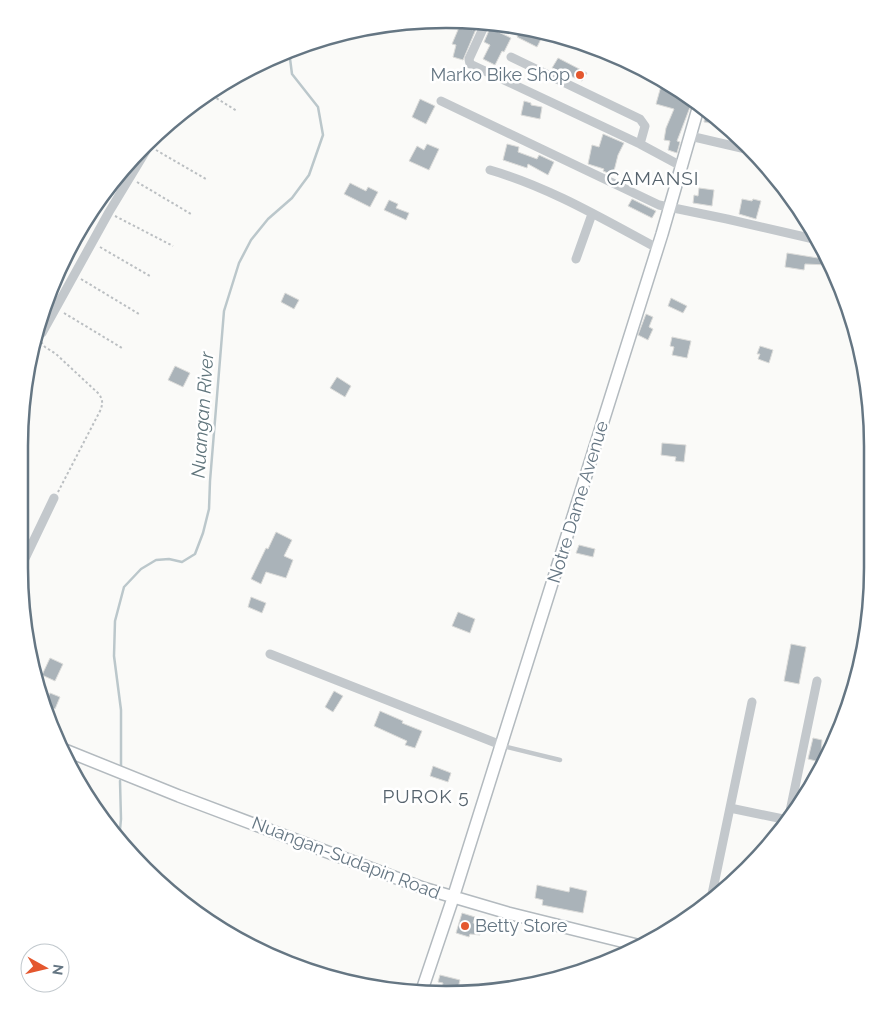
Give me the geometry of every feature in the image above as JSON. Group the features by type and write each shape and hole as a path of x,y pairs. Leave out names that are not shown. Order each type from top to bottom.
{"street":[{"path":"483,29 469,59 470,64 640,144 681,166"},
{"path":"511,57 640,119 645,126 640,144"},
{"path":"441,100 659,205 727,218 807,237"},
{"name":"Notre Dame Avenue","path":"424,985 453,898 657,248 697,112"},
{"path":"690,136 738,147"},
{"path":"45,328 109,212 142,159"},
{"path":"490,170 514,177 540,188 657,248"},
{"path":"576,259 592,214"},
{"path":"28,552 54,498"},
{"path":"270,654 501,745"},
{"path":"792,802 817,681"},
{"path":"713,888 752,702"},
{"name":"Nuangan-Sudapin Road","path":"71,753 170,792 453,898 628,943"},
{"path":"730,808 780,818"}],"lane":[{"path":"501,745 560,760"}],"path":[{"path":"215,97 237,111"},
{"path":"152,148 206,179"},
{"path":"130,179 191,214"},
{"path":"109,212 173,246"},
{"path":"93,243 150,276"},
{"path":"75,275 139,314"},
{"path":"56,308 122,348"},
{"path":"41,341 45,347 56,354 99,394 102,404 54,498"}],"building":[{"path":"459,28 473,30 476,28 463,60 453,57 456,45 452,44"},
{"path":"489,30 511,38 495,65 483,59 490,45 484,42"},
{"path":"518,34 541,39 537,47 517,37"},
{"path":"558,58 587,73 582,81 552,68"},
{"path":"661,88 690,107 677,141 680,142 677,153 668,150 670,141 664,140 666,128 674,109 656,104"},
{"path":"420,99 435,106 426,124 412,117"},
{"path":"524,101 531,103 531,105 542,107 540,119 521,115"},
{"path":"705,118 711,123 704,122"},
{"path":"603,134 624,143 618,155 613,175 603,171 604,169 588,164 592,145 599,147"},
{"path":"427,144 439,149 429,170 409,161 417,146 424,150"},
{"path":"507,144 519,147 518,152 537,159 539,155 554,162 548,175 528,164 527,168 503,160"},
{"path":"350,183 366,191 368,187 378,192 370,207 344,194"},
{"path":"699,188 714,190 712,206 693,203 694,195 698,196"},
{"path":"632,199 656,211 652,218 628,206"},
{"path":"742,199 761,201 756,219 739,214"},
{"path":"389,200 398,204 396,208 409,213 406,220 384,210"},
{"path":"787,253 818,258 822,265 805,264 804,270 785,267"},
{"path":"285,293 299,300 294,309 281,302"},
{"path":"671,298 687,306 683,313 668,306"},
{"path":"646,314 653,317 649,327 653,329 648,340 638,335"},
{"path":"672,337 691,341 687,358 672,355 674,347 670,346"},
{"path":"760,346 773,350 769,363 758,359 760,354 757,354"},
{"path":"175,366 190,373 183,387 168,380"},
{"path":"337,377 351,386 345,397 330,388"},
{"path":"662,443 686,445 684,462 675,461 676,457 661,455"},
{"path":"276,532 292,540 284,556 293,560 286,578 266,572 261,584 251,579"},
{"path":"579,545 595,549 593,557 576,553"},
{"path":"251,597 266,603 262,613 248,607"},
{"path":"458,612 475,619 470,633 452,626"},
{"path":"791,644 806,647 799,684 784,681"},
{"path":"50,658 63,664 55,681 42,675"},
{"path":"334,691 343,696 333,712 325,707"},
{"path":"50,693 60,697 55,709 52,708 48,697"},
{"path":"380,711 422,731 415,748 405,745 407,741 374,726"},
{"path":"813,738 822,740 821,749 815,761 808,759"},
{"path":"433,766 451,773 448,782 430,776"},
{"path":"537,885 569,892 570,887 587,891 583,913 542,905 543,900 535,898"},
{"path":"462,913 475,917 473,923 481,924 480,935 470,934 469,937 456,933"},
{"path":"440,975 460,980 459,986 442,986 443,983 438,982"}],"waterway":[{"name":"Nuangan River","path":"121,766 121,710 114,656 115,621 124,587 141,569 156,560 169,559 182,562 195,554 209,509 224,311 239,263 251,240 268,219 292,198 309,175 323,135 318,107 292,74 290,58"},
{"name":"Nuangan River","path":"120,781 120,829"}],"place":[{"name":"Marko Bike Shop","path":"580,75"},
{"name":"Betty Store","path":"465,926"}],"district":[{"name":"CAMANSI","path":"653,178"},
{"name":"PUROK 5","path":"426,796"}]}
